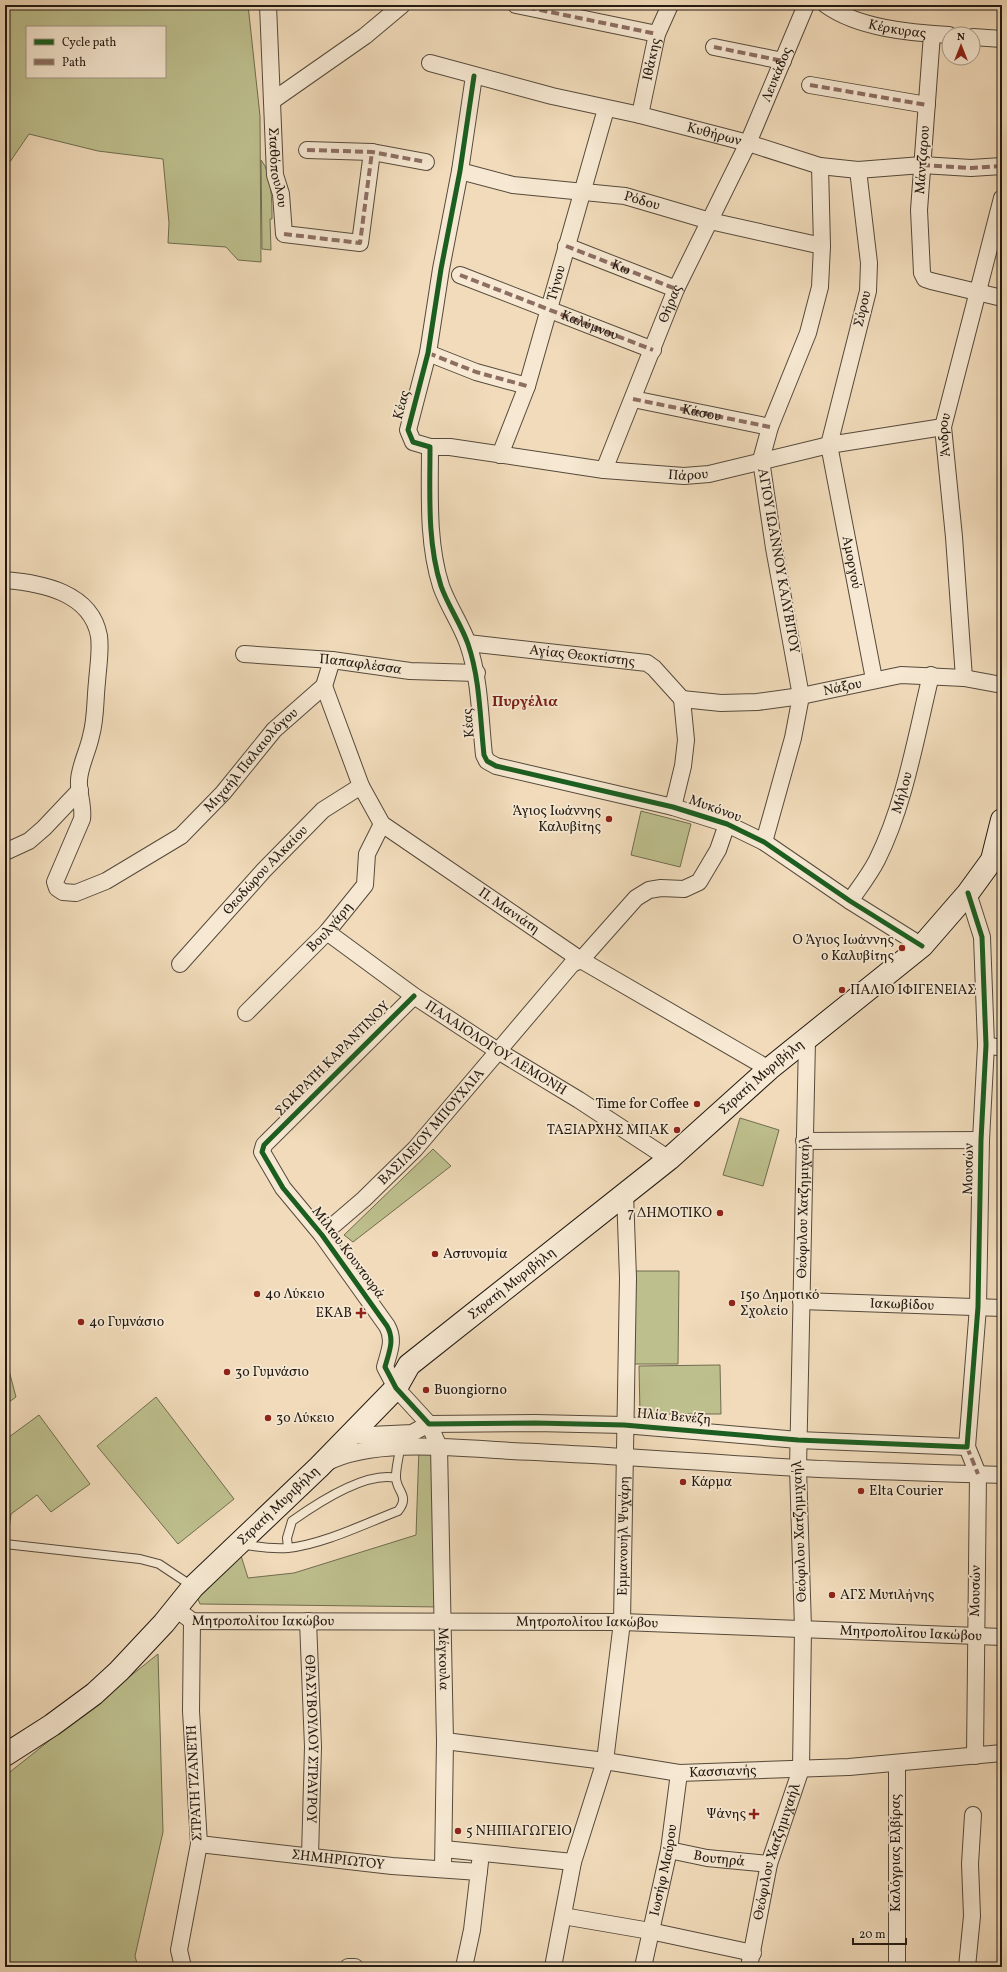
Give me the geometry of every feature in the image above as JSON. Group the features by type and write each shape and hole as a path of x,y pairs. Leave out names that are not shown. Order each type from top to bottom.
{"main road":[{"name":"Στρατή Μυριβήλη","path":"11,1752 52,1726 94,1694 140,1649 184,1615 193,1587 319,1467 396,1388 409,1365 668,1159 769,1069 807,1040 922,946 968,893 997,863 1002,820"}],"street":[{"name":"Σταθόπουλου","path":"268,5 275,176 281,194 284,234 360,243 372,152"},
{"path":"516,5 657,34"},
{"name":"Ιθάκης","path":"640,115 657,34 670,5"},
{"name":"Λευκάδος","path":"748,143 806,5"},
{"name":"Κέρκυρας","path":"829,6 861,22 888,28 941,35"},
{"path":"272,101 365,36 392,8"},
{"name":"Μάντζαρου","path":"932,34 919,210 922,273 925,279 931,281 977,291"},
{"path":"981,38 1002,39"},
{"path":"714,47 783,62"},
{"name":"Κυθήρων","path":"430,63 474,76 606,109 640,115 748,143 820,166 858,170 922,165 971,168 1002,166"},
{"name":"Κέας","path":"474,76 460,171 441,269 428,353 408,430 413,442 430,447 431,530 433,549 441,586 468,643 477,673 484,755 487,761 496,766"},
{"path":"810,84 926,105"},
{"name":"Τήνου","path":"500,455 527,386 606,109"},
{"name":"Θήρας","path":"604,470 676,289 748,143"},
{"path":"307,150 372,152 426,162"},
{"name":"ΑΓΙΟΥ ΙΩΑΝΝΟΥ ΚΑΛΥΒΙΤΟΥ","path":"764,842 793,738 801,696 774,548 761,460 770,427 808,333 820,287 822,246 820,166"},
{"name":"Σύρου","path":"829,445 868,292 869,264 858,170"},
{"name":"Ρόδου","path":"460,171 513,185 625,196 710,221 822,246"},
{"name":"Άνδρου","path":"964,678 954,537 943,427 1002,198"},
{"name":"Κω","path":"566,246 676,289"},
{"name":"Καλύμνου","path":"460,275 653,350"},
{"path":"977,291 1002,298"},
{"path":"428,353 476,372 527,386"},
{"name":"Κάσου","path":"633,399 770,427"},
{"name":"Πάρου","path":"430,447 450,447 604,470 684,476 709,474 761,460 829,445 943,427"},
{"name":"Αμοργού","path":"829,445 874,679"},
{"path":"5,580 37,583 55,588 69,596 92,616 99,635 100,651 92,734 81,772 80,790 29,842 5,852"},
{"name":"Αγίας Θεοκτίστης","path":"468,643 487,644 570,656 642,662 654,668 682,699"},
{"name":"Παπαφλέσσα","path":"244,654 332,660 410,671 477,673"},
{"path":"324,686 332,660"},
{"name":"Νάξου","path":"682,699 721,703 757,702 801,696 874,679 901,675 931,675 964,678 1002,685"},
{"name":"Μήλου","path":"850,901 877,861 890,830 901,798 931,675"},
{"name":"Μιχαήλ Παλαιολόγου","path":"80,790 83,810 82,819 55,882 57,888 64,892 76,893 106,881 181,836 223,793 274,730 324,686"},
{"name":"Π. Μανιάτη","path":"324,686 361,786 382,824 581,960 769,1069"},
{"path":"673,807 683,766 686,740 682,699"},
{"name":"Μυκόνου","path":"496,766 673,807 727,824 764,842 850,901 922,946"},
{"name":"Θεοδώρου Αλκαίου","path":"180,964 264,870 323,810 361,786"},
{"name":"Βουλγάρη","path":"246,1013 327,932 365,885 367,854 382,824"},
{"name":"ΒΑΣΙΛΕΙΟΥ ΜΠΟΥΧΛΙΑ","path":"322,1235 364,1199 415,1149 572,964 581,960 636,898 649,890 661,888 684,889 699,882 718,850 727,824"},
{"name":"Μουσών","path":"967,1447 978,1307 982,1140 994,1046 982,937 968,893"},
{"name":"ΠΑΛΑΙΟΛΟΓΟΥ ΛΕΜΟΝΗ","path":"327,932 414,996 498,1051 579,1100 668,1159"},
{"name":"ΣΩΚΡΑΤΗ ΚΑΡΑΝΤΙΝΟΥ","path":"269,1140 414,996"},
{"name":"Θεόφιλου Χατζημιχαήλ","path":"751,1960 769,1864 801,1769 803,1628 798,1440 807,1040"},
{"name":"Μίλτου Κουντουρά","path":"269,1140 264,1146 262,1152 283,1188 322,1235 391,1333 392,1342 385,1367 396,1388"},
{"path":"804,1141 982,1140"},
{"name":"Εμμανουήλ Ψυχάρη","path":"554,1967 573,1862 605,1761 622,1622 624,1425 628,1278 625,1193"},
{"name":"Ιακωβίδου","path":"801,1301 1002,1308"},
{"path":"396,1388 429,1424 439,1447"},
{"name":"Ηλία Βενέζη","path":"429,1424 534,1423 624,1425 798,1440 967,1447"},
{"path":"349,1436 412,1433 429,1424"},
{"path":"319,1467 336,1458 352,1453 378,1449 439,1447 624,1455 798,1468 1002,1475"},
{"name":"Μέγκουλα","path":"439,1447 445,1741 443,1869"},
{"path":"967,1447 978,1474"},
{"name":"Μουσών","path":"975,1756 978,1474"},
{"name":"Μητροπολίτου Ιακώβου","path":"184,1615 308,1621 622,1622 1002,1637"},
{"name":"ΣΤΡΑΤΗ ΤΖΑΝΕΤΗ","path":"183,1967 179,1950 199,1844 184,1615"},
{"name":"ΘΡΑΣΥΒΟΥΛΟΥ ΣΤΡΑΥΡΟΥ","path":"308,1621 313,1747 310,1856"},
{"name":"Κασσιανής","path":"445,1741 605,1761 679,1773 897,1764 1002,1754"},
{"name":"Καλόγριας Ελβίρας","path":"897,1764 897,1967"},
{"name":"Ιωσήφ Μαύρου","path":"643,1967 669,1850 679,1773"},
{"path":"967,1967 972,1916 970,1864 973,1815"},
{"name":"ΣΗΜΗΡΙΩΤΟΥ","path":"199,1844 392,1866 479,1872"},
{"path":"444,1849 481,1854 573,1862"},
{"name":"Βουτηρά","path":"669,1850 707,1858 769,1864"},
{"path":"464,1967 472,1930 481,1854"},
{"path":"563,1916 650,1931 751,1960"},
{"path":"348,1967 355,1967"}],"lane":[{"path":"238,1543 260,1547 288,1548 320,1540 398,1511 402,1506 404,1497 396,1478 400,1448"},
{"path":"288,1548 287,1538 292,1521 319,1502 356,1484 383,1477 396,1478"},
{"path":"5,1544 146,1561 159,1564 193,1587"}],"green space":[{"path":"5,5 248,5 260,116 261,262 238,260 226,247 168,243 169,223 163,159 98,151 29,134 5,169"},
{"path":"261,160 265,165 271,188 271,250 262,249"},
{"path":"641,811 691,824 680,867 631,855"},
{"path":"740,1118 779,1130 763,1186 723,1175"},
{"path":"433,1149 451,1166 353,1242 344,1235"},
{"path":"634,1271 679,1271 678,1364 634,1364"},
{"path":"7,1363 16,1397 5,1405 5,1365"},
{"path":"720,1365 721,1414 640,1414 639,1366"},
{"path":"156,1397 234,1499 178,1544 97,1446"},
{"path":"39,1415 90,1484 51,1512 37,1495 11,1514 8,1537 5,1537 5,1440"},
{"path":"439,1447 442,1607 200,1604 193,1587 237,1543 248,1578 294,1573 416,1535 419,1448"},
{"path":"158,1654 163,1832 135,1956 138,1967 5,1967 5,1776"}],"marked path":[{"path":"516,5 657,34"},
{"path":"714,47 783,61"},
{"path":"810,85 927,105"},
{"path":"307,150 372,152 426,162"},
{"path":"284,234 360,243 372,152"},
{"path":"922,165 971,168 1002,166"},
{"path":"566,246 676,289"},
{"path":"460,275 653,350"},
{"path":"428,353 476,372 527,386"},
{"path":"633,399 770,427"},
{"path":"967,1447 978,1474"},
{"path":"348,1967 355,1967"}],"cycle path":[{"path":"474,76 460,171 441,269 428,353 408,430 413,442 430,447 430,517 433,552 441,586 465,637 472,657 479,699 484,755 487,761 496,766 673,807 727,824 764,842 850,901 922,946"},
{"path":"414,996 264,1145 262,1152 283,1188 322,1235 387,1326 391,1336 391,1341 390,1351 385,1367 396,1388 429,1424 535,1423 624,1425 798,1440 967,1447 978,1307 981,1140 986,1045 982,937 968,893"}],"place":[{"name":"Άγιος Ιωάννης Καλυβίτης","path":"609,819"},
{"name":"Ο Άγιος Ιωάννης ο Καλυβίτης","path":"902,948"},
{"name":"ΠΑΛΙΟ ΙΦΙΓΕΝΕΙΑΣ","path":"842,990"},
{"name":"Time for Coffee","path":"697,1104"},
{"name":"ΤΑΞΙΑΡΧΗΣ ΜΠΑΚ","path":"677,1130"},
{"name":"7 ΔΗΜΟΤΙΚΟ","path":"720,1213"},
{"name":"Αστυνομία","path":"435,1254"},
{"name":"4ο Λύκειο","path":"257,1294"},
{"name":"15o Δημοτικό Σχολείο","path":"732,1303"},
{"name":"ΕΚΑΒ","path":"361,1313"},
{"name":"4ο Γυμνάσιο","path":"81,1322"},
{"name":"3ο Γυμνάσιο","path":"227,1372"},
{"name":"Buongiorno","path":"426,1390"},
{"name":"3ο Λύκειο","path":"268,1418"},
{"name":"Κάρμα","path":"683,1482"},
{"name":"Elta Courier","path":"861,1491"},
{"name":"ΑΓΣ Μυτιλήνης","path":"832,1595"},
{"name":"Ψάνης","path":"754,1814"},
{"name":"5 ΝΗΠΙΑΓΩΓΕΙΟ","path":"458,1831"}],"district":[{"name":"Πυργέλια","path":"525,702"}]}
